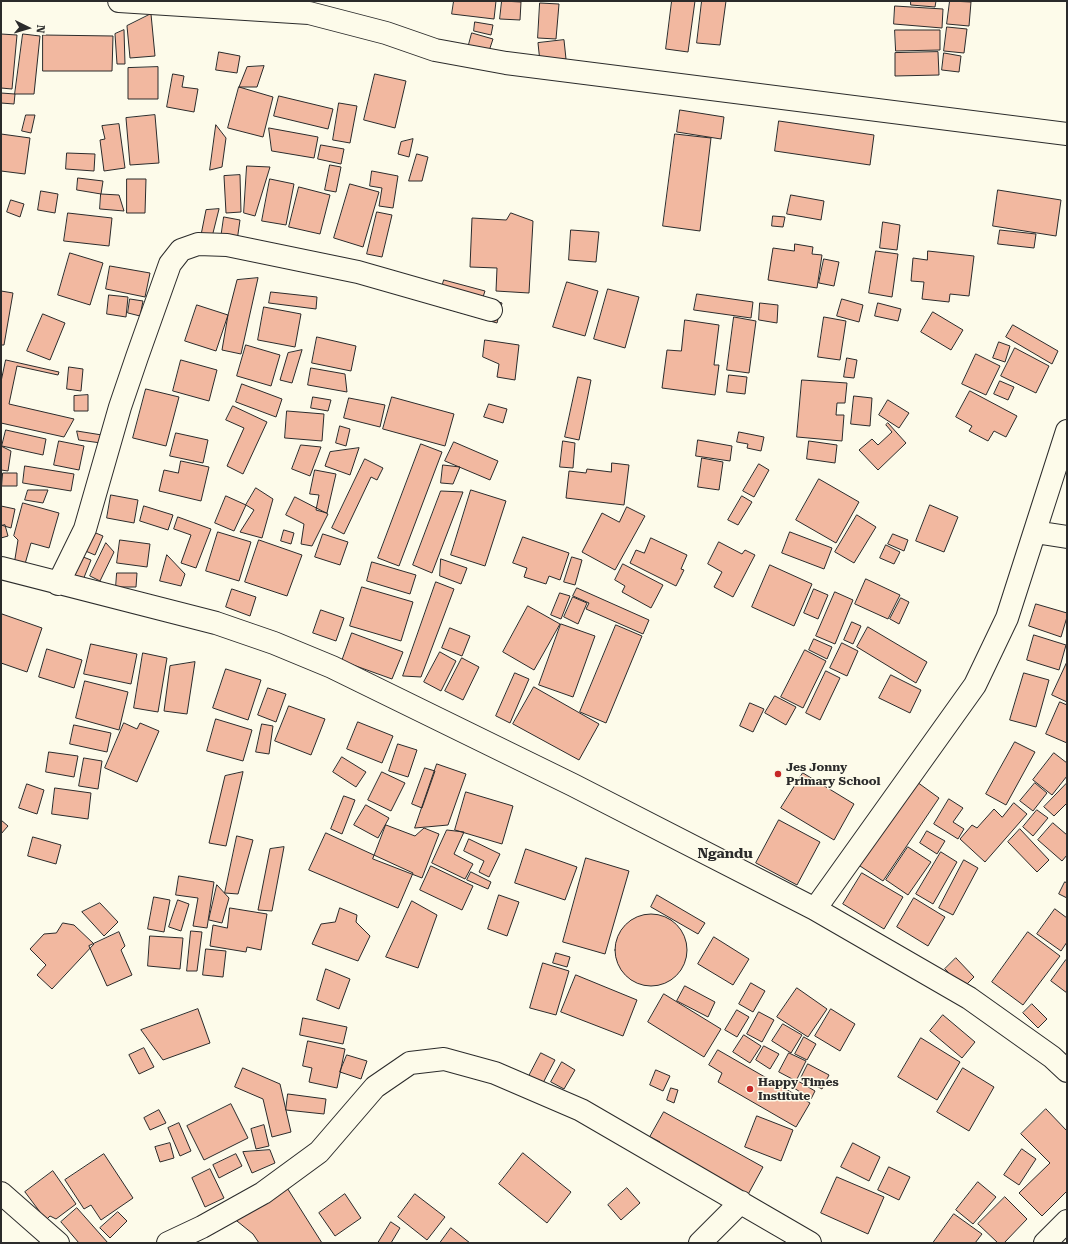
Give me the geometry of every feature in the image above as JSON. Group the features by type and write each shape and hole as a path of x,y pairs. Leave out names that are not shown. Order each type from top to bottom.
{"street":[{"path":"119,1 309,13 386,33 435,50 506,63 1067,134"},
{"path":"58,584 85,529 120,407 137,357 170,264 181,250 198,244 227,245 358,272 491,310"},
{"path":"815,909 975,685 1007,618 1067,431"},
{"path":"1035,532 1067,537"},
{"path":"1,568 58,584 216,623 274,643 332,667 573,785 815,909 969,998 1052,1058 1067,1071"},
{"path":"168,1243 263,1193 319,1152 375,1087 410,1063 444,1059 495,1073 581,1110 810,1243"},
{"path":"1,1193 58,1243"},
{"path":"700,1243 741,1202"},
{"path":"1045,1243 1067,1222"}],"building":[{"path":"454,1 496,1 494,19 452,14"},
{"path":"502,1 521,2 520,20 500,19"},
{"path":"672,1 695,1 688,52 666,49"},
{"path":"702,1 726,1 720,45 697,43"},
{"path":"911,1 936,1 935,7 911,5"},
{"path":"950,1 971,2 969,26 947,24"},
{"path":"540,3 559,4 556,39 538,38"},
{"path":"895,6 943,9 942,28 894,24"},
{"path":"151,14 155,56 130,58 127,26"},
{"path":"475,22 493,25 491,35 474,31"},
{"path":"947,27 967,29 964,53 944,51"},
{"path":"124,30 125,64 117,64 115,34"},
{"path":"895,30 940,30 940,50 896,51"},
{"path":"472,33 493,39 488,54 468,48"},
{"path":"1,34 17,35 12,89 1,88"},
{"path":"23,34 40,36 34,94 15,94"},
{"path":"43,35 113,36 112,71 43,71"},
{"path":"564,40 566,59 540,62 538,43"},
{"path":"219,52 240,56 237,73 216,70"},
{"path":"938,52 939,75 895,76 895,53"},
{"path":"944,53 961,56 959,72 942,70"},
{"path":"264,66 257,87 239,87 247,67"},
{"path":"158,67 158,99 128,99 128,68"},
{"path":"173,74 184,76 182,87 198,89 194,112 167,107"},
{"path":"375,74 406,81 395,128 364,120"},
{"path":"239,87 273,97 263,137 228,128"},
{"path":"1,93 15,94 14,104 1,103"},
{"path":"279,96 333,109 328,129 274,116"},
{"path":"339,103 357,106 350,143 333,140"},
{"path":"680,110 724,117 721,139 677,132"},
{"path":"26,115 35,115 31,133 22,131"},
{"path":"155,115 159,163 130,165 126,118"},
{"path":"779,121 874,135 870,165 775,151"},
{"path":"119,124 125,168 104,171 100,140 105,139 102,126"},
{"path":"216,125 226,138 222,167 210,170"},
{"path":"269,128 318,137 314,158 272,151"},
{"path":"1,134 30,138 25,174 1,171"},
{"path":"675,134 711,138 700,231 663,226"},
{"path":"413,139 409,157 398,154 401,142"},
{"path":"321,145 344,149 341,164 318,159"},
{"path":"67,153 95,154 94,171 66,169"},
{"path":"417,154 428,157 422,181 409,181"},
{"path":"330,165 341,167 336,192 325,190"},
{"path":"247,166 270,167 255,216 244,213"},
{"path":"372,171 398,176 393,208 379,206 382,188 370,186"},
{"path":"240,175 241,212 226,213 224,176"},
{"path":"78,178 103,181 101,194 77,190"},
{"path":"127,179 146,179 145,213 127,213"},
{"path":"270,179 294,184 286,225 262,221"},
{"path":"350,184 379,192 363,247 334,238"},
{"path":"299,187 330,195 320,234 289,227"},
{"path":"998,190 1061,200 1056,236 993,226"},
{"path":"41,191 58,194 55,213 38,210"},
{"path":"101,194 119,195 124,211 100,209"},
{"path":"791,195 824,201 821,220 787,214"},
{"path":"11,200 24,204 20,217 7,212"},
{"path":"219,209 212,237 201,235 206,210"},
{"path":"377,212 392,215 382,257 367,254"},
{"path":"68,213 112,218 109,246 64,241"},
{"path":"511,213 533,221 529,293 496,291 497,268 470,267 472,218 506,220"},
{"path":"773,216 785,217 783,227 772,226"},
{"path":"224,217 240,220 237,241 221,238"},
{"path":"883,222 900,225 897,250 880,248"},
{"path":"571,230 599,232 596,262 569,260"},
{"path":"1000,230 1036,234 1034,248 998,244"},
{"path":"795,244 813,247 812,254 822,255 817,288 768,280 773,248 794,251"},
{"path":"876,251 898,254 892,297 869,293"},
{"path":"928,251 974,256 969,296 950,294 949,302 922,299 924,282 911,281 913,258 927,260"},
{"path":"70,253 103,263 90,305 58,295"},
{"path":"824,259 839,262 834,286 819,283"},
{"path":"110,266 150,273 145,297 106,289"},
{"path":"258,278 241,354 222,350 228,315 237,280"},
{"path":"444,280 485,291 483,297 502,303 497,323 437,306"},
{"path":"567,282 598,291 585,336 553,327"},
{"path":"608,289 639,297 625,348 594,339"},
{"path":"1,291 13,293 4,345 1,345"},
{"path":"271,292 317,297 316,309 269,303"},
{"path":"697,294 753,302 751,318 694,310"},
{"path":"109,295 128,297 126,317 107,314"},
{"path":"130,299 143,301 140,316 128,313"},
{"path":"842,299 863,305 859,322 837,316"},
{"path":"760,303 778,305 777,323 759,320"},
{"path":"878,303 901,309 898,321 875,316"},
{"path":"197,305 228,315 216,351 185,341"},
{"path":"264,307 301,314 295,347 258,340"},
{"path":"933,312 963,330 951,350 921,332"},
{"path":"43,314 65,323 50,360 27,351"},
{"path":"734,317 756,321 749,373 727,370"},
{"path":"824,317 846,321 840,360 818,357"},
{"path":"685,320 719,325 714,365 719,365 715,395 662,388 667,350 681,351"},
{"path":"1013,325 1058,351 1052,364 1006,337"},
{"path":"317,337 356,346 351,371 312,363"},
{"path":"485,340 519,345 515,380 497,377 499,364 483,357"},
{"path":"999,342 1010,346 1005,362 993,358"},
{"path":"246,345 280,355 271,386 237,376"},
{"path":"1015,348 1049,366 1036,393 1001,376"},
{"path":"302,350 292,383 280,380 288,353"},
{"path":"976,354 1000,366 986,395 962,384"},
{"path":"847,358 857,360 854,378 844,377"},
{"path":"6,360 59,372 58,375 17,366 9,404 74,419 64,437 1,423 1,382"},
{"path":"181,360 217,370 209,401 173,391"},
{"path":"69,367 83,369 81,391 67,389"},
{"path":"311,368 345,374 347,392 308,385"},
{"path":"729,375 747,377 745,394 727,392"},
{"path":"578,377 591,380 579,440 565,437"},
{"path":"802,380 847,383 845,403 837,403 836,415 844,415 842,441 797,437"},
{"path":"1000,381 1014,387 1008,400 994,394"},
{"path":"242,384 282,399 276,417 236,402"},
{"path":"146,389 179,397 166,446 133,438"},
{"path":"970,391 1017,416 1006,437 994,431 988,441 969,431 972,426 956,417"},
{"path":"88,395 88,411 74,411 74,396"},
{"path":"854,396 872,398 870,426 851,424"},
{"path":"313,397 331,400 328,411 311,408"},
{"path":"392,397 454,414 445,446 383,429"},
{"path":"349,398 385,405 380,427 344,418"},
{"path":"888,400 909,413 899,428 879,415"},
{"path":"489,404 507,409 503,423 484,417"},
{"path":"233,406 267,422 243,474 227,466 244,428 226,420"},
{"path":"287,411 324,414 322,441 285,438"},
{"path":"888,423 906,443 878,470 859,450 872,439 878,445 892,432 886,425"},
{"path":"340,426 350,429 346,446 336,443"},
{"path":"6,430 46,439 43,455 2,446"},
{"path":"77,431 102,435 101,443 79,440"},
{"path":"739,432 764,437 761,451 747,448 748,444 737,442"},
{"path":"176,433 208,440 203,463 170,456"},
{"path":"698,440 732,446 730,461 696,456"},
{"path":"59,441 84,446 79,470 54,465"},
{"path":"563,441 575,443 573,468 560,467"},
{"path":"809,441 837,445 835,463 807,459"},
{"path":"454,442 498,461 490,480 445,461"},
{"path":"421,444 442,452 399,566 378,558"},
{"path":"301,445 321,447 310,476 292,469"},
{"path":"1,446 11,451 8,471 1,470"},
{"path":"359,448 350,475 325,466 330,452"},
{"path":"702,458 723,462 719,490 698,487"},
{"path":"365,459 383,468 377,480 371,477 344,534 332,528"},
{"path":"181,461 209,467 201,501 159,491 164,470 178,473"},
{"path":"612,463 629,465 624,505 566,498 569,471 586,473 587,469 611,472"},
{"path":"759,464 769,470 754,497 743,491"},
{"path":"443,465 460,467 453,484 441,483"},
{"path":"25,466 74,474 71,491 23,483"},
{"path":"315,470 336,474 327,513 316,510 319,495 310,494"},
{"path":"3,473 17,473 17,486 2,486"},
{"path":"819,479 859,502 836,543 796,520"},
{"path":"256,488 273,499 262,538 240,532 254,510 246,505"},
{"path":"28,490 48,490 43,503 25,500"},
{"path":"471,490 506,501 485,566 451,555"},
{"path":"441,491 463,492 432,573 413,565"},
{"path":"111,495 138,500 134,523 107,518"},
{"path":"226,496 246,505 234,531 215,523"},
{"path":"742,496 752,502 738,525 728,520"},
{"path":"295,497 328,514 312,546 301,544 304,524 286,515"},
{"path":"23,503 59,513 49,548 31,543 25,564 14,565 18,540 14,536"},
{"path":"930,505 958,517 944,552 916,541"},
{"path":"1,506 15,509 11,528 1,525"},
{"path":"144,506 173,515 168,530 140,521"},
{"path":"627,507 645,516 615,570 582,552 602,513 619,522"},
{"path":"857,515 876,527 854,563 835,552"},
{"path":"178,517 211,529 196,568 181,563 191,535 174,529"},
{"path":"5,525 8,536 1,538 1,526"},
{"path":"284,530 294,533 291,544 281,541"},
{"path":"91,531 103,536 95,555 83,550"},
{"path":"218,532 251,542 239,581 206,571"},
{"path":"790,532 832,548 824,569 782,553"},
{"path":"323,534 348,542 340,565 315,557"},
{"path":"893,534 908,540 904,551 888,544"},
{"path":"523,537 569,553 560,580 549,576 546,584 524,577 527,568 513,563"},
{"path":"651,538 687,555 681,569 684,570 676,586 630,563 636,550 644,553"},
{"path":"120,540 150,544 147,567 117,563"},
{"path":"259,540 302,555 287,596 245,582"},
{"path":"719,542 742,554 745,550 755,555 733,597 714,587 722,572 708,564"},
{"path":"106,543 114,552 100,581 90,576"},
{"path":"886,545 900,552 894,564 880,558"},
{"path":"78,555 91,560 81,585 68,579"},
{"path":"167,555 185,574 181,586 160,581"},
{"path":"572,557 582,560 575,585 564,582"},
{"path":"441,559 467,568 461,584 440,576"},
{"path":"372,562 416,575 410,594 367,581"},
{"path":"623,564 663,585 651,608 622,592 625,586 615,580"},
{"path":"770,565 812,584 794,626 752,607"},
{"path":"117,573 137,573 136,587 116,587"},
{"path":"866,579 900,595 888,619 855,604"},
{"path":"436,582 454,589 421,677 403,676"},
{"path":"362,587 413,602 401,641 350,626"},
{"path":"577,588 649,620 643,634 586,609 589,603 573,596"},
{"path":"232,589 256,597 250,616 226,607"},
{"path":"814,589 828,595 818,619 804,613"},
{"path":"835,592 853,600 835,644 816,636"},
{"path":"560,593 570,596 561,619 551,615"},
{"path":"573,597 587,603 578,624 564,617"},
{"path":"901,598 909,602 899,624 890,619"},
{"path":"1036,604 1067,613 1061,637 1029,626"},
{"path":"528,606 560,624 534,670 503,652"},
{"path":"321,610 344,618 336,641 313,633"},
{"path":"2,614 42,628 27,672 1,663"},
{"path":"852,622 861,626 853,644 844,640"},
{"path":"561,624 595,636 573,697 539,685"},
{"path":"616,625 642,636 606,723 580,712"},
{"path":"868,627 927,662 916,683 857,647"},
{"path":"450,628 470,636 462,656 442,648"},
{"path":"352,633 403,652 392,679 342,661"},
{"path":"1034,635 1066,645 1059,670 1027,660"},
{"path":"814,639 832,647 827,659 809,650"},
{"path":"842,643 858,651 847,676 830,668"},
{"path":"91,644 137,654 131,684 84,674"},
{"path":"47,649 82,660 74,688 39,677"},
{"path":"805,650 826,661 803,708 781,697"},
{"path":"440,652 456,661 441,691 424,682"},
{"path":"143,653 167,658 158,712 134,708"},
{"path":"462,658 479,667 463,700 445,691"},
{"path":"195,662 187,714 164,711 170,666"},
{"path":"1067,662 1067,702 1052,695"},
{"path":"226,669 261,680 248,720 213,708"},
{"path":"826,671 840,678 820,720 806,713"},
{"path":"515,673 529,679 510,723 496,716"},
{"path":"1024,673 1049,680 1036,727 1010,720"},
{"path":"891,675 921,690 910,713 879,698"},
{"path":"85,681 128,692 119,730 76,718"},
{"path":"534,687 599,724 579,760 513,724"},
{"path":"268,688 286,694 276,722 258,715"},
{"path":"775,696 796,707 786,725 765,713"},
{"path":"1060,702 1067,705 1067,743 1046,734"},
{"path":"750,703 764,709 753,732 740,726"},
{"path":"289,706 325,719 311,755 275,741"},
{"path":"216,719 252,730 243,761 207,751"},
{"path":"358,722 393,736 382,763 347,749"},
{"path":"124,723 137,729 140,723 159,731 137,782 105,768"},
{"path":"262,724 273,726 269,754 256,752"},
{"path":"74,725 111,733 107,752 70,744"},
{"path":"1015,742 1035,752 1006,805 986,794"},
{"path":"398,744 417,750 408,777 389,771"},
{"path":"49,752 78,756 74,777 46,772"},
{"path":"1054,753 1067,763 1067,776 1052,795 1033,780"},
{"path":"342,757 366,772 356,787 333,772"},
{"path":"84,758 102,761 98,789 79,786"},
{"path":"437,764 466,774 448,825 415,828"},
{"path":"425,768 435,771 422,808 412,804"},
{"path":"243,772 226,846 209,843 225,776"},
{"path":"382,772 405,783 391,811 368,800"},
{"path":"803,773 854,804 834,840 781,808"},
{"path":"917,782 939,798 883,881 860,866"},
{"path":"1035,783 1047,793 1033,811 1020,801"},
{"path":"1067,783 1067,803 1054,816 1044,807"},
{"path":"27,784 44,790 37,814 19,808"},
{"path":"55,788 91,793 88,819 52,814"},
{"path":"466,792 513,806 502,844 455,830"},
{"path":"344,796 355,800 342,834 331,829"},
{"path":"949,799 963,808 953,822 964,829 958,839 934,824"},
{"path":"1014,803 1027,814 985,862 960,839 972,825 977,828 994,809 1002,817"},
{"path":"366,805 389,818 378,838 354,825"},
{"path":"1037,810 1048,818 1033,836 1023,827"},
{"path":"1,820 8,826 1,834"},
{"path":"779,820 820,842 797,885 756,863"},
{"path":"1053,823 1067,835 1067,855 1062,861 1038,840"},
{"path":"386,825 415,836 424,828 439,834 422,878 373,859"},
{"path":"1020,829 1049,860 1037,872 1008,842"},
{"path":"447,830 464,832 454,854 473,864 465,879 432,863"},
{"path":"927,831 945,841 937,854 920,843"},
{"path":"326,833 413,873 398,908 309,870"},
{"path":"237,836 253,840 238,894 225,893"},
{"path":"33,837 61,845 56,864 28,856"},
{"path":"469,839 500,854 489,877 479,872 484,861 464,851"},
{"path":"284,847 272,911 258,910 270,849"},
{"path":"908,847 931,862 908,895 886,880"},
{"path":"526,849 577,867 565,900 515,883"},
{"path":"941,852 957,862 933,904 916,894"},
{"path":"586,858 629,871 605,954 563,942"},
{"path":"964,860 978,868 953,915 939,908"},
{"path":"431,866 473,886 462,910 420,890"},
{"path":"471,872 491,882 488,889 467,880"},
{"path":"862,873 903,897 884,929 843,904"},
{"path":"179,876 214,882 207,928 193,926 198,898 176,895"},
{"path":"1065,882 1067,883 1067,898 1059,894"},
{"path":"217,885 229,898 222,923 209,920"},
{"path":"499,895 519,902 507,936 488,929"},
{"path":"657,895 705,923 698,934 651,907"},
{"path":"154,897 170,900 164,932 148,929"},
{"path":"914,898 945,917 928,946 897,927"},
{"path":"178,900 189,904 181,931 169,927"},
{"path":"412,901 437,915 418,968 386,957"},
{"path":"100,903 118,922 104,936 82,912"},
{"path":"230,908 267,914 261,950 247,947 246,952 210,946 213,925 227,928"},
{"path":"340,908 357,915 356,922 370,936 358,961 312,944 321,924 335,922"},
{"path":"1055,909 1067,918 1067,942 1061,951 1037,934"},
{"path":"644,914 658,914 665,916 677,924 685,936 687,950 685,964 677,976 665,984 658,986 644,986 637,984 625,976 617,964 615,957 615,943 617,936 625,924 637,916"},
{"path":"63,923 74,925 94,944 52,989 37,975 46,965 30,949 44,934 56,933"},
{"path":"191,931 202,932 197,971 187,971"},
{"path":"119,932 125,946 121,950 132,975 107,986 89,946"},
{"path":"1028,932 1060,956 1023,1005 992,982"},
{"path":"150,936 183,938 180,969 148,966"},
{"path":"714,937 749,959 733,985 698,964"},
{"path":"206,949 226,951 223,977 203,975"},
{"path":"556,953 570,957 567,967 553,963"},
{"path":"956,958 974,977 963,988 945,969"},
{"path":"1066,960 1067,961 1067,993 1051,981"},
{"path":"543,963 569,971 556,1015 530,1008"},
{"path":"326,969 350,979 339,1009 317,1000"},
{"path":"576,975 637,1000 623,1036 561,1012"},
{"path":"751,983 765,991 753,1012 739,1004"},
{"path":"685,986 715,1002 708,1017 677,1001"},
{"path":"797,988 827,1009 808,1037 777,1017"},
{"path":"664,994 721,1029 704,1057 648,1022"},
{"path":"1032,1004 1047,1019 1038,1028 1023,1013"},
{"path":"198,1009 210,1043 163,1060 141,1030"},
{"path":"831,1009 855,1024 840,1051 815,1036"},
{"path":"737,1010 749,1017 737,1037 725,1030"},
{"path":"759,1012 774,1020 762,1042 747,1034"},
{"path":"943,1015 975,1042 962,1058 930,1031"},
{"path":"303,1018 347,1027 343,1044 300,1035"},
{"path":"783,1024 802,1035 791,1053 772,1041"},
{"path":"744,1035 761,1046 750,1063 733,1052"},
{"path":"804,1037 816,1044 807,1060 795,1054"},
{"path":"921,1038 960,1062 937,1100 898,1077"},
{"path":"308,1041 345,1049 337,1088 309,1082 312,1068 303,1066"},
{"path":"764,1046 779,1054 770,1069 756,1060"},
{"path":"144,1048 154,1067 139,1074 129,1055"},
{"path":"718,1050 810,1103 796,1127 718,1082 722,1073 709,1065"},
{"path":"541,1053 555,1060 543,1083 529,1076"},
{"path":"789,1053 806,1061 796,1081 779,1072"},
{"path":"347,1055 367,1061 361,1079 340,1072"},
{"path":"562,1062 575,1070 564,1089 551,1082"},
{"path":"808,1064 829,1075 822,1089 801,1078"},
{"path":"243,1068 280,1084 291,1132 272,1137 263,1099 235,1087"},
{"path":"963,1068 994,1087 969,1131 937,1112"},
{"path":"656,1070 670,1076 663,1091 650,1085"},
{"path":"798,1081 815,1091 811,1099 794,1088"},
{"path":"671,1088 678,1090 674,1103 667,1100"},
{"path":"288,1094 326,1099 324,1114 286,1110"},
{"path":"231,1104 248,1138 204,1160 187,1126"},
{"path":"1046,1109 1067,1131 1067,1191 1042,1216 1019,1193 1050,1163 1021,1134"},
{"path":"159,1110 166,1123 150,1130 144,1118"},
{"path":"664,1112 763,1167 745,1200 655,1151 660,1142 650,1137"},
{"path":"757,1116 793,1130 781,1161 745,1147"},
{"path":"179,1123 191,1151 180,1156 168,1128"},
{"path":"264,1125 269,1146 256,1149 251,1129"},
{"path":"170,1143 174,1158 160,1162 155,1147"},
{"path":"853,1143 880,1157 869,1181 841,1167"},
{"path":"1022,1149 1036,1159 1019,1185 1004,1175"},
{"path":"270,1150 275,1163 252,1173 243,1152"},
{"path":"523,1153 571,1192 547,1223 499,1184"},
{"path":"104,1154 133,1198 101,1220 91,1205 84,1209 65,1180"},
{"path":"236,1154 242,1166 219,1178 213,1165"},
{"path":"889,1167 910,1177 899,1200 878,1190"},
{"path":"210,1169 224,1198 205,1207 192,1178"},
{"path":"53,1171 76,1204 56,1219 50,1216 46,1220 25,1192"},
{"path":"837,1177 884,1197 868,1234 821,1213"},
{"path":"978,1182 996,1197 973,1224 956,1210"},
{"path":"284,1183 322,1243 259,1243 253,1234 232,1217"},
{"path":"627,1188 640,1203 621,1220 608,1205"},
{"path":"345,1194 361,1218 335,1236 319,1213"},
{"path":"415,1194 445,1217 427,1240 398,1217"},
{"path":"1005,1197 1027,1219 1004,1243 998,1243 978,1224"},
{"path":"77,1208 108,1243 79,1243 61,1222"},
{"path":"118,1212 127,1221 110,1238 100,1228"},
{"path":"954,1214 982,1234 975,1243 933,1243"},
{"path":"391,1222 400,1228 391,1243 378,1243"},
{"path":"451,1228 470,1243 440,1243"}],"place":[{"name":"Jes Jonny Primary School","path":"778,774"},
{"name":"Happy Times Institute","path":"750,1089"}],"district":[{"name":"Ngandu","path":"725,854"}]}
